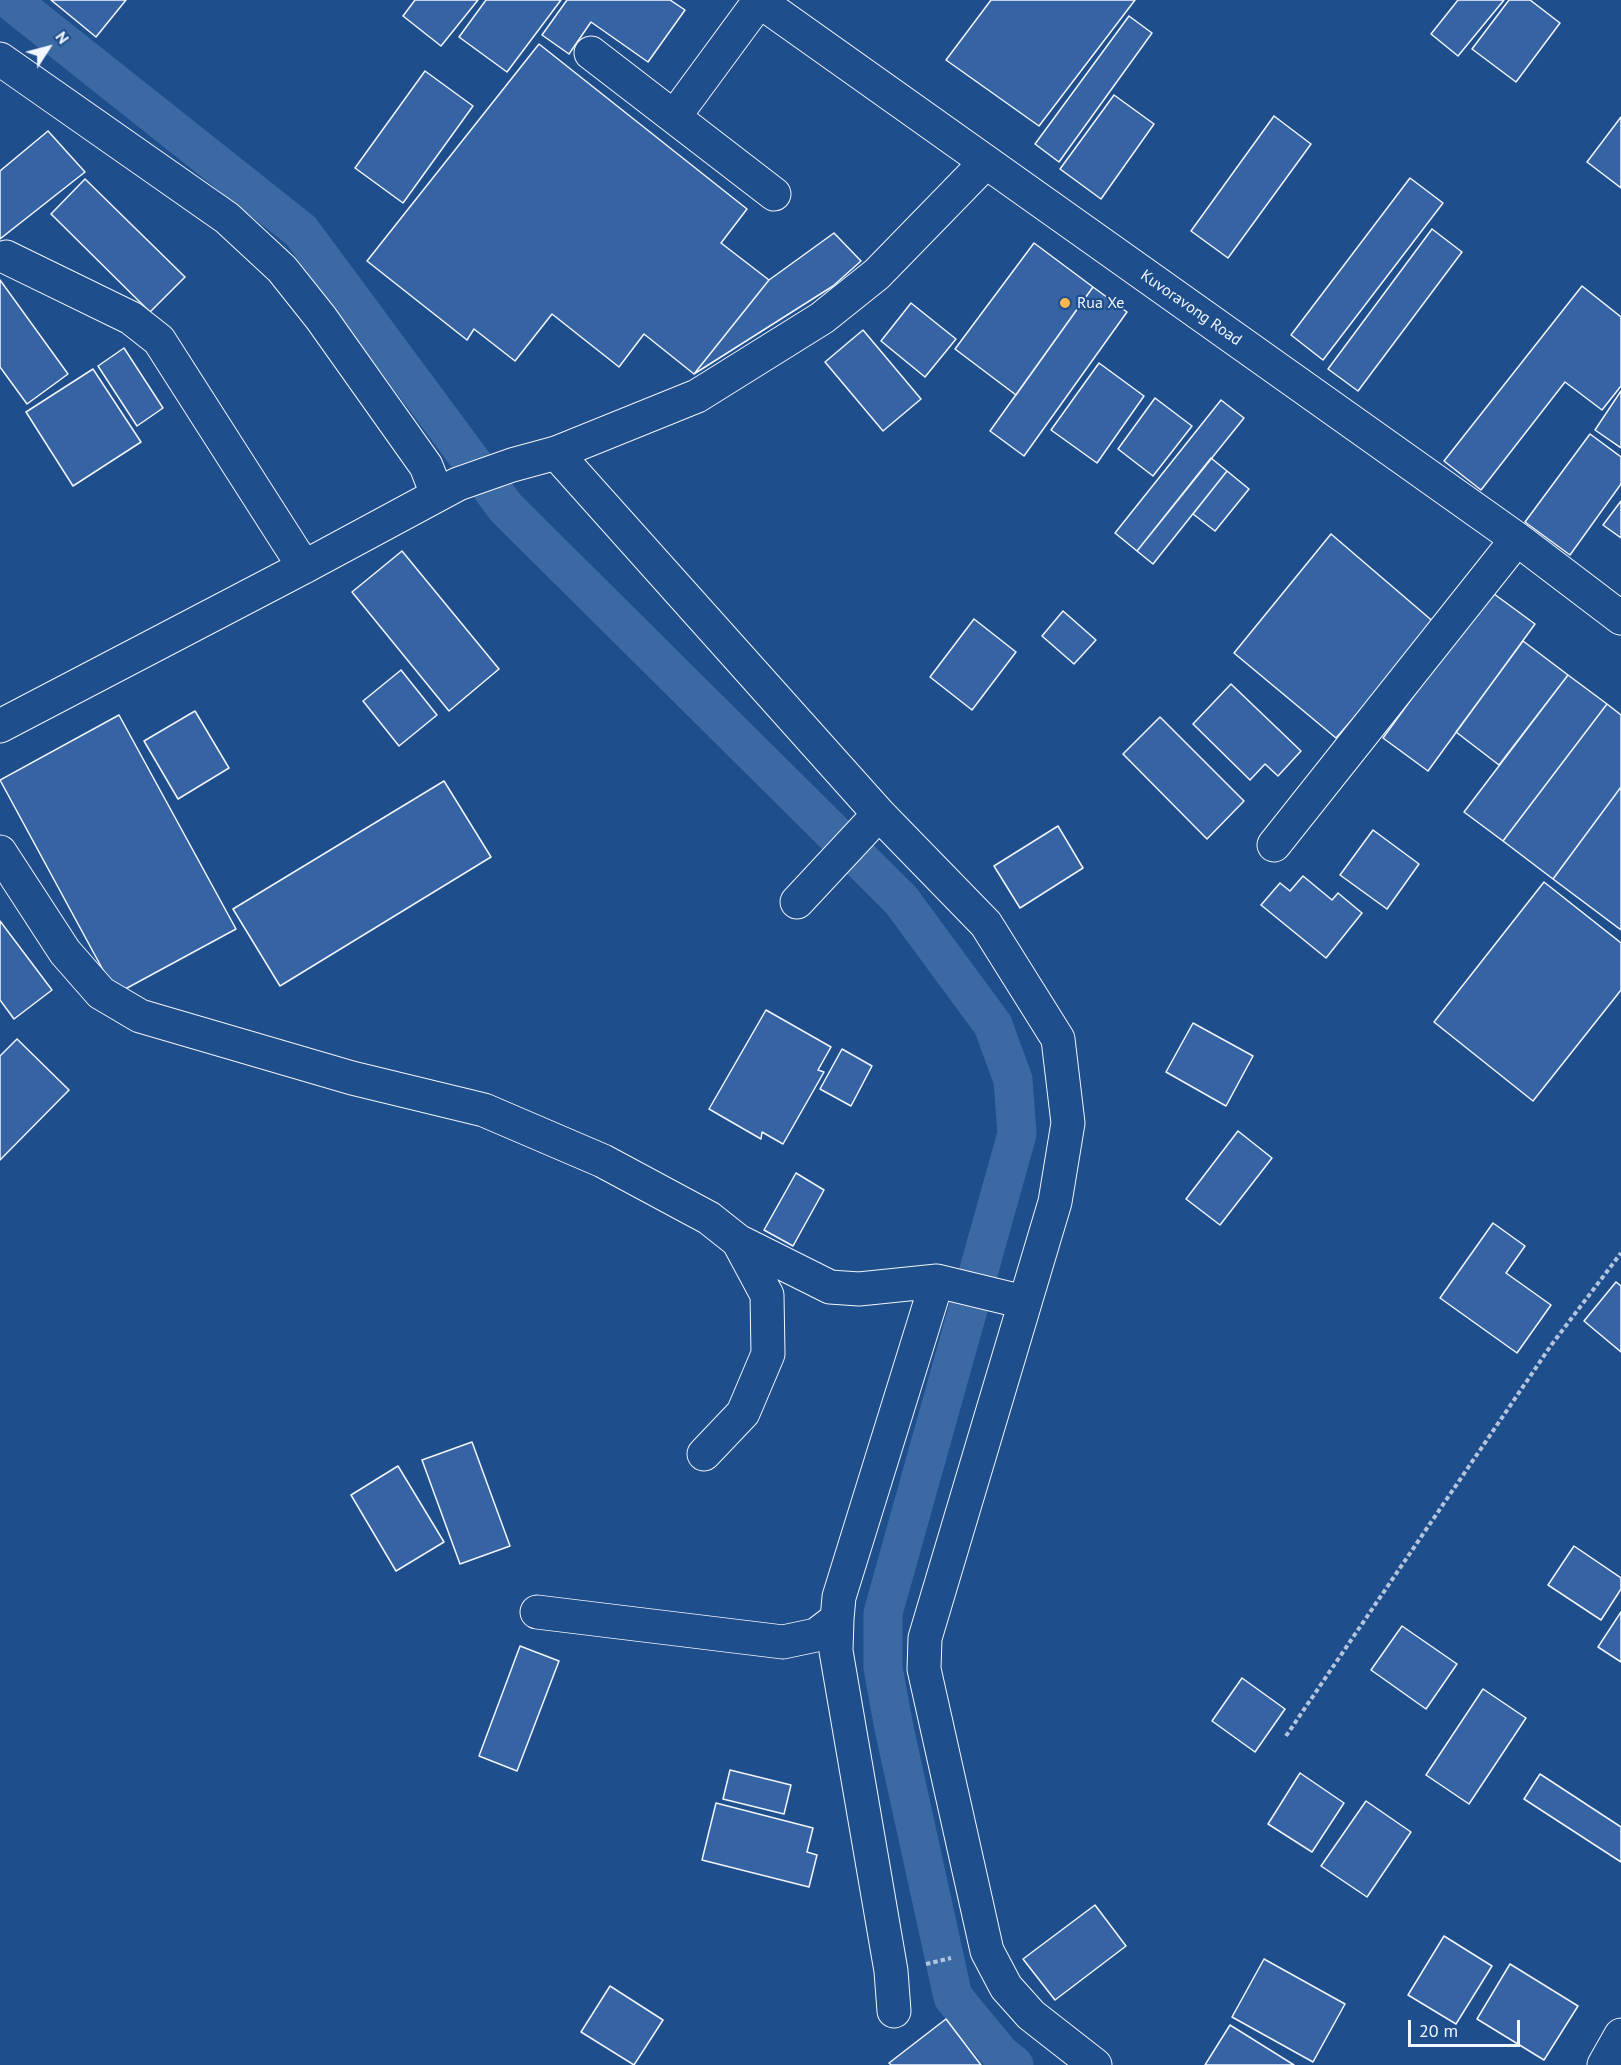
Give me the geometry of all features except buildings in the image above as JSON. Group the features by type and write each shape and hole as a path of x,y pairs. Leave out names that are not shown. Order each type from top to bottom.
{"street":[{"path":"674,117 759,0"},
{"name":"Kuvoravong Road","path":"759,0 1517,539 1621,618"},
{"path":"591,53 774,194"},
{"path":"1,62 227,218 282,268 321,318 426,466 448,489"},
{"path":"0,726 448,489 512,465 556,453 696,396 822,318 877,274 986,162"},
{"path":"6,257 131,318 159,340 304,567"},
{"path":"556,453 879,814 986,924 1058,1039 1068,1123 1054,1202 925,1638 924,1669 987,1951 1005,1987 1031,2015 1095,2065"},
{"path":"1274,845 1517,539"},
{"path":"797,902 879,814"},
{"path":"0,852 66,952 87,977 101,993 140,1017 352,1078 484,1110 603,1161 709,1218 738,1241 830,1287 859,1289 937,1281 1024,1302"},
{"path":"704,1454 743,1413 768,1354 767,1295 738,1241"},
{"path":"894,2011 891,1971 836,1651 837,1619 839,1597 937,1281"},
{"path":"537,1612 783,1642 816,1635 837,1619"},
{"path":"1604,2065 1621,2035"}],"path":[{"path":"1286,1736 1552,1344 1621,1253"},
{"path":"891,1971 987,1951"}],"waterway":[{"path":"10,0 301,231 506,508 901,900 993,1025 1013,1080 1017,1134 883,1613 883,1668 953,1997 1000,2054 1014,2065"}],"place":[{"name":"Rua Xe","path":"1065,303"}]}
